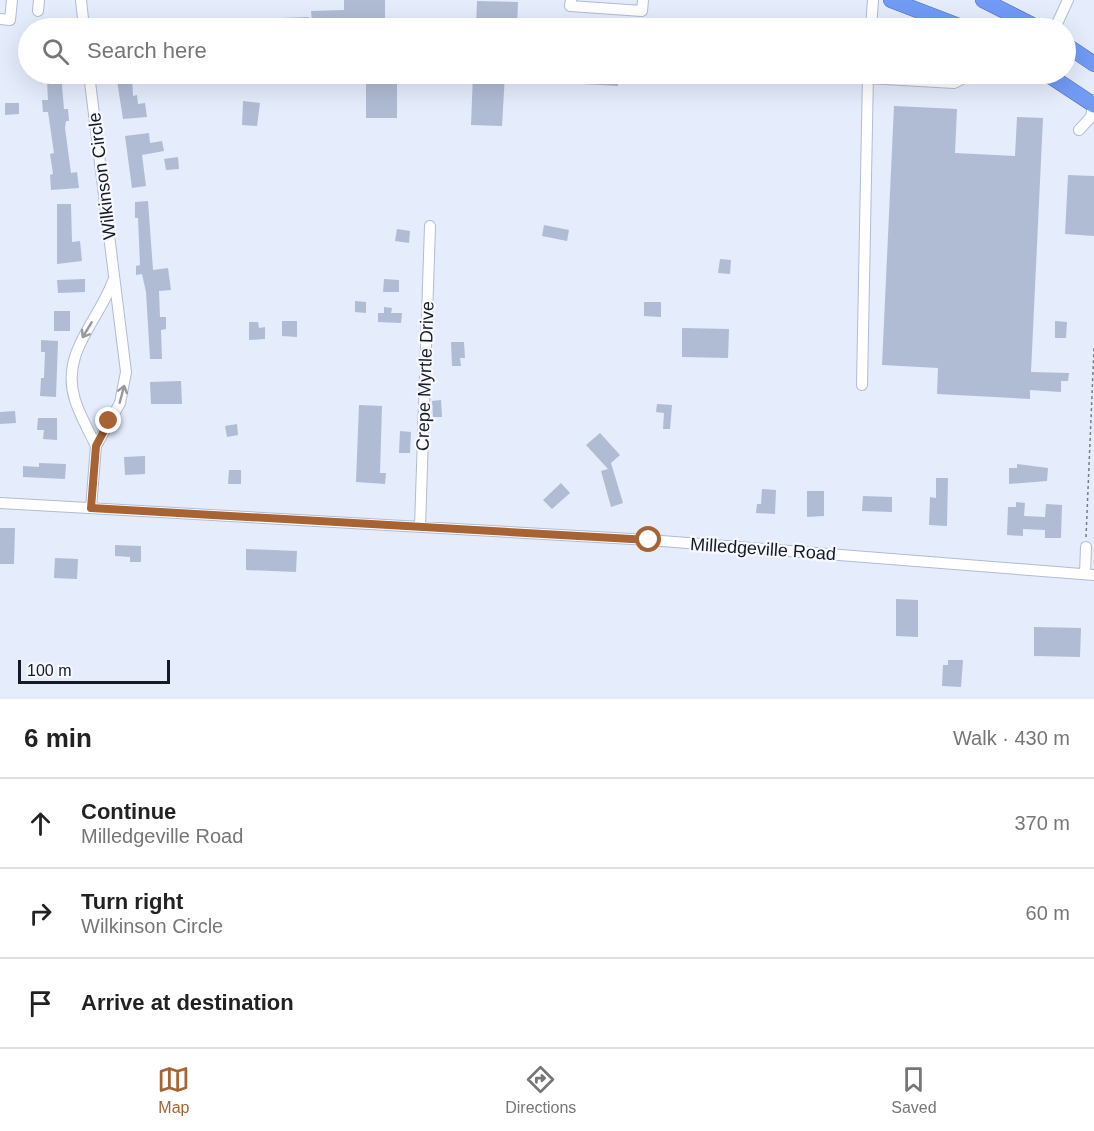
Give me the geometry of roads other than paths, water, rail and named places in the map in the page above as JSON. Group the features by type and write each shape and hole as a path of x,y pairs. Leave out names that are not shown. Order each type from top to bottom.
{"highway":[{"path":"891,0 938,18"},
{"path":"983,0 1018,18"},
{"path":"1076,52 1094,64"},
{"path":"1063,84 1094,104"}],"street":[{"path":"0,20 10,20 12,0"},
{"path":"81,0 83,18"},
{"path":"571,0 570,6 642,11 643,0"},
{"path":"872,18 873,0"},
{"path":"1060,18 1068,0"},
{"name":"Wilkinson Circle","path":"91,84 126,372 120,403 96,446 91,508"},
{"path":"862,385 868,84"},
{"path":"1079,130 1091,117 1094,104"},
{"name":"Crepe Myrtle Drive","path":"420,527 430,226"},
{"name":"Wilkinson Circle","path":"96,446 72,390 74,355 108,294 114,278"},
{"name":"Milledgeville Road","path":"0,503 649,540 1089,574"},
{"path":"1086,547 1089,574"}]}
